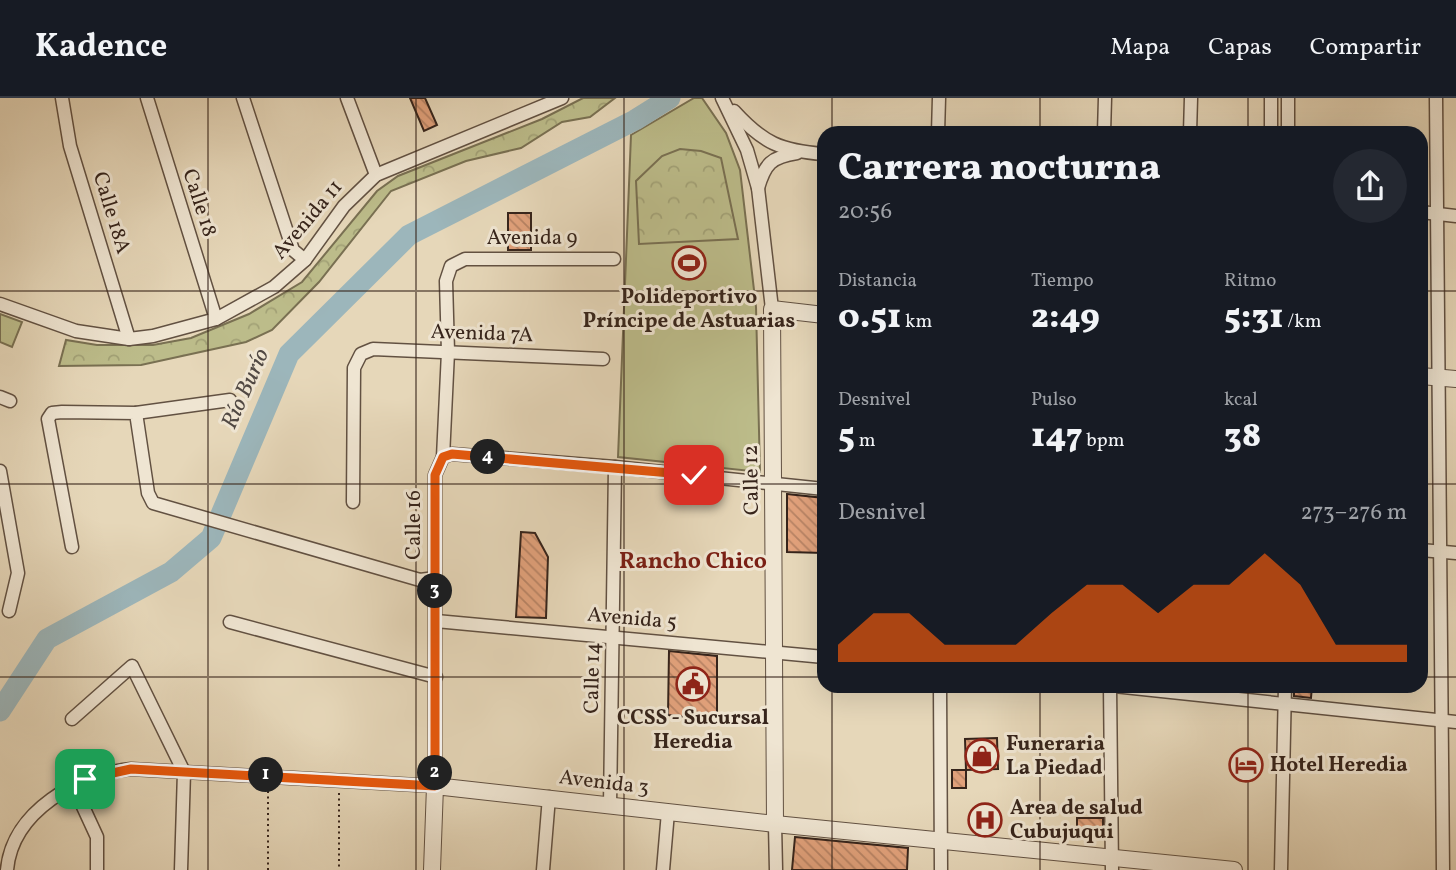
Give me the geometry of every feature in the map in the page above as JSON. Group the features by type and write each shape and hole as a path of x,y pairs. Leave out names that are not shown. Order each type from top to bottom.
{"street":[{"name":"Calle 18A","path":"62,98 70,146 129,339"},
{"name":"Calle 18","path":"147,98 216,319"},
{"path":"243,98 293,250 305,260"},
{"path":"347,98 376,175"},
{"path":"938,126 939,98"},
{"path":"1104,126 1105,98"},
{"path":"1190,126 1191,98"},
{"path":"1271,98 1271,126"},
{"path":"1288,98 1288,126"},
{"path":"1436,98 1443,870"},
{"name":"Avenida 11","path":"1,302 76,331 129,339 153,336 216,319 274,287 305,260 344,206 376,175 559,99"},
{"path":"725,101 756,135 771,144 817,153"},
{"name":"Calle 12","path":"725,101 758,188 772,309 776,870"},
{"path":"758,188 764,167 769,161 777,156 800,152"},
{"path":"1428,213 1456,216"},
{"name":"Avenida 9","path":"451,266 465,260 614,260"},
{"name":"Calle 16","path":"432,870 436,677 435,475 443,457 448,352 446,281 451,266"},
{"path":"772,309 817,314"},
{"name":"Avenida 7A","path":"353,502 354,368 361,354 373,349 603,359"},
{"path":"1428,377 1456,379"},
{"path":"72,547 48,419 52,413 136,413 230,400"},
{"path":"136,413 148,493 153,503 420,580 435,578"},
{"path":"443,457 452,454 615,467 817,488"},
{"name":"Calle 14","path":"610,805 615,467"},
{"path":"0,471 18,573 9,611"},
{"path":"1428,550 1456,553"},
{"name":"Avenida 5","path":"436,621 817,656"},
{"path":"230,622 436,677"},
{"path":"72,719 132,666 184,772 181,870"},
{"path":"940,693 941,870"},
{"path":"1111,863 1112,693"},
{"path":"1183,693 1456,722"},
{"path":"1280,870 1285,693"},
{"name":"Avenida 3","path":"8,866 26,825 53,798 73,785 99,774 122,770 338,778 435,786 941,840 1111,863 1234,870"},
{"path":"73,785 97,836 97,870"},
{"path":"543,870 549,797"},
{"path":"663,870 667,812"}],"path":[{"path":"268,776 268,870"},
{"path":"338,778 339,870"}],"green space":[{"path":"583,98 615,98 590,117 562,122 521,148 466,161 391,191 319,282 272,330 246,342 141,365 59,366 66,340 97,345 153,345 191,338 249,314 302,282 377,191 398,176 542,119"},
{"name":"Polideportivo Príncipe de Astuarias","path":"694,98 702,98 726,133 740,170 756,307 760,472 618,457 631,135"},
{"path":"680,149 701,151 721,158 738,239 639,244 636,181 662,156"},
{"path":"0,314 22,322 12,347 0,342"}],"building":[{"path":"410,98 425,98 437,125 424,131"},
{"path":"508,213 531,213 531,250 508,250"},
{"path":"787,494 817,497 817,553 787,552"},
{"path":"521,532 535,533 548,557 546,618 516,617"},
{"name":"CCSS - Sucursal Heredia","path":"669,651 717,656 717,720 668,715"},
{"path":"1294,693 1311,693 1311,698 1294,696"},
{"name":"Funeraria La Piedad","path":"997,738 998,769 966,770 965,739"},
{"path":"952,770 966,770 966,788 952,788"},
{"path":"1077,818 1103,818 1103,839 1077,839"},
{"path":"795,837 908,848 907,870 792,870"}],"waterway":[{"name":"Río Burío","path":"0,711 47,639 171,572 211,538 289,354 409,235 635,120 670,98"}],"place":[{"name":"Polideportivo Príncipe de Astuarias","path":"689,263"},
{"name":"CCSS - Sucursal Heredia","path":"693,684"},
{"name":"Funeraria La Piedad","path":"982,756"},
{"name":"Hotel Heredia","path":"1246,765"},
{"name":"Area de salud Cubujuqui","path":"985,820"}],"district":[{"name":"Rancho Chico","path":"693,562"}],"route":[{"path":"85,779 131,769 338,778 435,786 434,514 435,475 443,457 452,454 694,475"}]}
